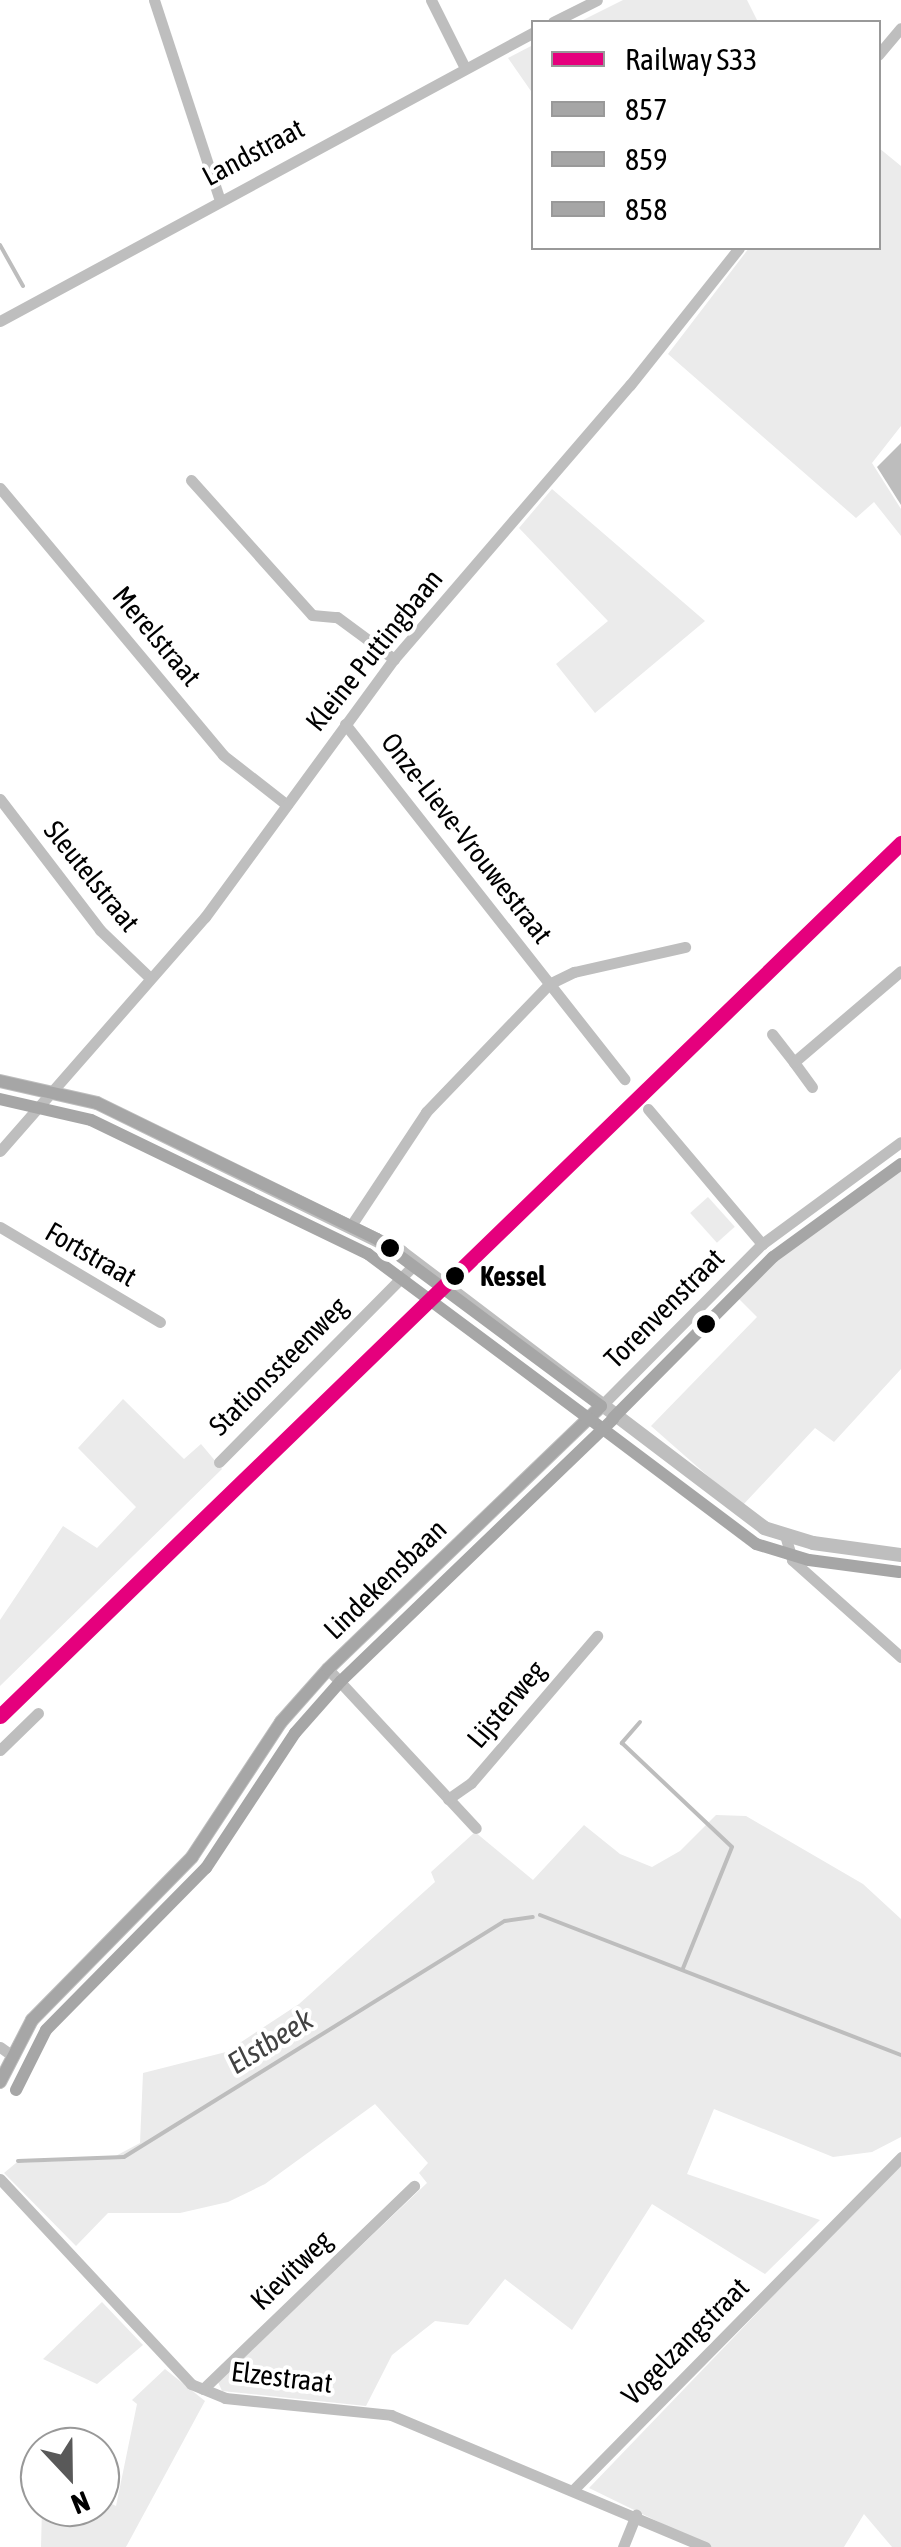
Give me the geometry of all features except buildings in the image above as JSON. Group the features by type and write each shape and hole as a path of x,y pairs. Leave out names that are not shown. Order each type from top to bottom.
{"street":[{"path":"154,0 219,198"},
{"path":"432,0 465,68"},
{"path":"557,20 597,0"},
{"path":"881,52 901,28"},
{"name":"Landstraat","path":"0,321 219,198 531,34"},
{"name":"Kleine Puttingbaan","path":"53,1088 219,900 394,659 630,385 737,250"},
{"path":"191,480 312,615 337,618 394,659"},
{"name":"Merelstraat","path":"0,488 223,755 287,804"},
{"name":"Onze-Lieve-Vrouwestraat","path":"345,724 624,1079"},
{"name":"Sleutelstraat","path":"0,800 100,930 150,978"},
{"name":"Onze-Lieve-Vrouwestraat","path":"350,1228 426,1112 549,984 588,968 686,946"},
{"path":"794,1062 901,971"},
{"path":"772,1034 812,1087"},
{"path":"0,1081 53,1088 97,1103 416,1263 745,1516 785,1535 901,1555"},
{"path":"1,1146 53,1088"},
{"name":"Torenvenstraat","path":"648,1109 762,1244"},
{"name":"Torenvenstraat","path":"601,1406 762,1244 901,1142"},
{"name":"Fortstraat","path":"0,1227 160,1322"},
{"name":"Stationssteenweg","path":"218,1462 416,1263"},
{"name":"Lindekensbaan","path":"0,2082 5,2051 54,1993 192,1857 281,1722 328,1669 601,1406"},
{"path":"785,1535 792,1560 901,1657"},
{"name":"Lijsterweg","path":"448,1799 471,1783 597,1636"},
{"path":"328,1669 476,1828"},
{"path":"0,1750 38,1712"},
{"name":"Vogelzangstraat","path":"575,2488 901,2157"},
{"name":"Elzestraat","path":"0,2179 202,2389 225,2398 390,2416 575,2488"},
{"name":"Kievitweg","path":"202,2389 414,2186"},
{"path":"575,2488 705,2547"},
{"path":"623,2547 636,2514"}],"shaded area":[{"path":"623,0 747,0 757,20 583,20"},
{"path":"531,46 531,91 508,58"},
{"path":"881,150 901,166 901,426 872,463 901,509 901,536 874,502 856,518 668,354 747,250 881,250"},
{"path":"901,443 901,505 877,467"},
{"path":"552,489 705,621 595,713 556,664 608,621 519,528"},
{"path":"901,1162 901,1369 834,1442 815,1428 742,1506 651,1426 757,1317 733,1293"},
{"path":"708,1197 735,1227 717,1243 690,1213"},
{"path":"123,1399 184,1459 201,1444 222,1469 0,1686 0,1620 63,1526 97,1548 136,1507 78,1448"},
{"path":"716,1815 746,1816 863,1884 901,1919 901,2137 872,2152 833,2157 714,2109 687,2174 820,2220 765,2274 652,2204 572,2330 505,2279 468,2325 435,2321 392,2355 366,2406 222,2391 218,2382 427,2183 419,2173 428,2163 375,2104 265,2184 228,2202 180,2213 108,2213 76,2246 4,2173 16,2163 110,2159 140,2143 143,2073 226,2052 299,2004 435,1882 431,1872 475,1832 533,1880 584,1825 620,1854 652,1867 680,1851"},
{"path":"901,2163 901,2547 892,2547 864,2514 844,2547 710,2547 589,2488"},
{"path":"102,2302 143,2345 97,2384 43,2359"},
{"path":"165,2369 205,2401 126,2547 41,2547 42,2527 120,2527 120,2487 137,2404 132,2400"}],"waterway":[{"path":"0,245 23,286"},
{"path":"640,1722 622,1743 732,1847 683,1968"},
{"name":"Elstbeek","path":"540,1915 901,2055"},
{"name":"Elstbeek","path":"18,2161 124,2157 505,1921 533,1917"}],"rail line":[{"name":"S33","path":"0,1716 901,843"}],"transit line":[{"name":"857","path":"0,1081 97,1103 377,1239 601,1406"},
{"name":"858","path":"0,1099 91,1120 368,1254 591,1420"},
{"name":"858","path":"613,1418 773,1257 901,1164"},
{"name":"857","path":"0,2082 32,2020 192,1857 281,1722 328,1669 601,1406"},
{"name":"859","path":"16,2090 46,2030 206,1868 295,1733 341,1681 613,1419"},
{"name":"859","path":"591,1420 756,1544 809,1560 899,1572"}],"place":[{"name":"Kessel","path":"455,1276"}]}
